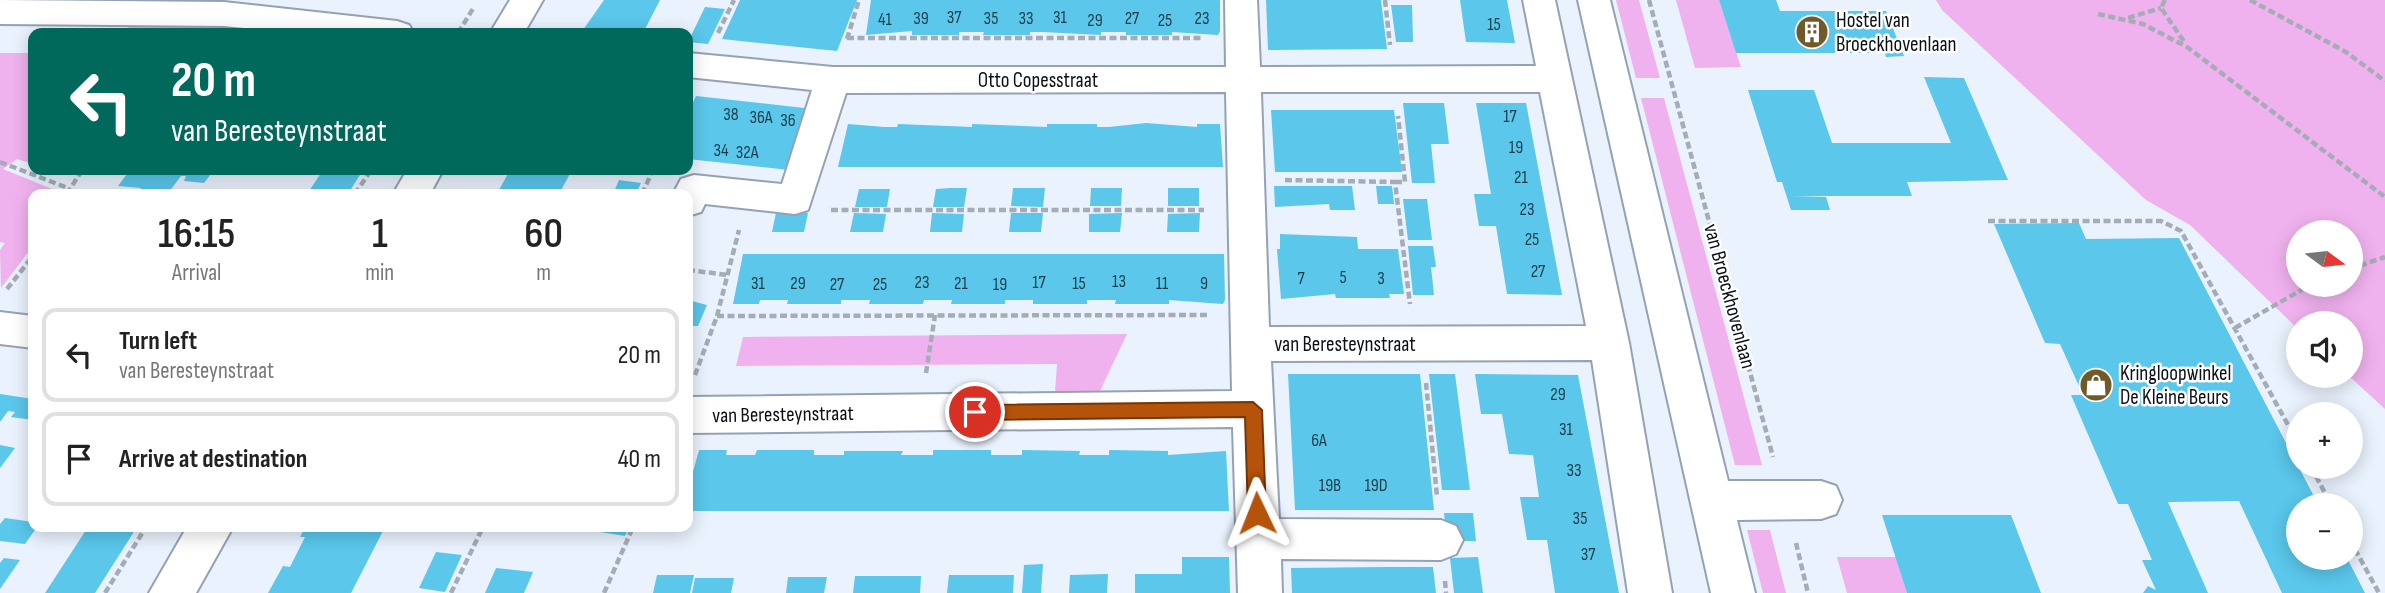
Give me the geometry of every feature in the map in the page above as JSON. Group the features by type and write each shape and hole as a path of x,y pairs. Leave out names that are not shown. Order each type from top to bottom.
{"street":[{"path":"510,28 527,0"},
{"path":"1241,0 1250,330"},
{"path":"1539,0 1609,342 1650,593"},
{"path":"1594,0 1733,593"},
{"path":"0,12 224,13 354,28"},
{"name":"Otto Copesstraat","path":"693,66 833,80 1555,79"},
{"path":"693,191 694,189 795,200 833,80"},
{"path":"0,328 28,331"},
{"name":"van Beresteynstraat","path":"693,400 919,413 1253,410 1250,330 1418,344 1609,342"},
{"path":"1253,410 1260,593"},
{"path":"1713,501 1803,501"},
{"path":"171,593 208,532"},
{"path":"1258,538 1441,540"}],"path":[{"path":"461,28 478,0"},
{"name":"van Broeckhovenlaan","path":"1649,0 1803,501 1808,593"},
{"path":"2127,18 2161,8 2165,0"},
{"path":"2250,0 2346,52 2385,81"},
{"path":"2161,8 2187,47"},
{"path":"2098,14 2127,18 2161,31 2187,47 2385,197"},
{"path":"847,38 1242,38"},
{"path":"0,162 28,173"},
{"path":"34,175 68,188 78,175"},
{"path":"795,200 821,210 1246,195 1395,182 1418,344 1446,593"},
{"path":"693,391 717,316 748,196"},
{"path":"1988,221 2161,221 2181,231 2286,421"},
{"path":"2363,265 2385,257"},
{"path":"0,298 28,262"},
{"path":"693,271 728,275"},
{"path":"2235,328 2287,298"},
{"path":"919,413 935,315"},
{"path":"717,316 935,315 1250,330"},
{"path":"105,593 143,532"},
{"path":"451,593 480,532"},
{"path":"604,593 631,532"},
{"path":"2363,564 2379,593"}],"shaded area":[{"path":"1616,0 1639,0 1660,78 1636,78"},
{"path":"1676,0 1719,0 1741,67 1695,68"},
{"path":"1936,0 2385,0 2385,409 2362,388 2363,311 2286,311 2286,317 2190,225 2146,200 1942,10"},
{"path":"137,23 207,26 205,28 127,28"},
{"path":"0,53 28,53 28,162 17,159 3,169 52,189 28,189 28,253 1,288 0,250 5,243 0,242"},
{"path":"1641,98 1664,98 1762,465 1735,465"},
{"path":"1127,334 1099,393 1055,392 1057,364 736,366 743,337"},
{"path":"1747,530 1770,530 1786,593 1763,593"},
{"path":"1837,557 1896,557 1907,593 1847,593"}],"building":[{"path":"604,0 660,0 646,28 584,28"},
{"path":"740,0 857,0 837,51 722,39"},
{"path":"871,0 1220,0 1220,31 1218,35 1172,32 1172,35 1126,35 1126,32 1101,32 1101,35 1030,32 1030,35 983,35 984,32 959,32 959,35 912,35 912,31 866,35"},
{"path":"1266,0 1381,0 1387,49 1268,50"},
{"path":"1460,0 1507,0 1515,43 1466,42"},
{"name":"Hostel van Broeckhovenlaan","path":"1719,0 1776,0 1780,11 1886,11 1904,56 1886,57 1885,53 1736,53"},
{"path":"1391,5 1412,5 1413,42 1396,42"},
{"path":"705,7 725,9 708,44 693,42 693,32"},
{"path":"1924,77 1964,78 2008,180 1907,182 1912,196 1793,196 1826,197 1830,210 1791,210 1782,182 1777,182 1748,90 1814,90 1832,143 1951,143"},
{"path":"696,96 813,109 789,170 693,160 693,102"},
{"path":"1403,103 1444,103 1449,144 1431,144 1435,183 1412,183"},
{"path":"1476,103 1526,103 1562,295 1507,294 1496,226 1479,226 1474,194 1491,194"},
{"path":"1271,110 1394,110 1402,172 1275,172"},
{"path":"1146,123 1197,127 1197,124 1220,124 1223,167 838,167 848,124 884,127 897,127 898,124 972,127 972,124 1047,127 1047,124 1097,124 1097,127 1109,127"},
{"path":"126,175 210,175 204,183 184,181 186,176 181,176 171,189 118,186"},
{"path":"320,175 360,175 351,189 310,189"},
{"path":"507,175 569,175 562,189 500,189"},
{"path":"619,180 641,183 638,189 615,189"},
{"path":"1274,186 1352,186 1355,210 1330,210 1329,204 1275,207"},
{"path":"1376,186 1392,186 1394,204 1378,204"},
{"path":"967,188 964,207 933,207 936,189"},
{"path":"1013,188 1045,188 1043,207 1011,206"},
{"path":"1091,188 1122,188 1121,206 1090,206"},
{"path":"1168,188 1199,188 1199,206 1168,206"},
{"path":"859,189 890,189 887,207 855,207"},
{"path":"1403,199 1427,199 1432,240 1408,240"},
{"path":"776,213 808,213 804,232 772,232"},
{"path":"854,213 886,214 883,232 850,232"},
{"path":"932,213 964,214 962,232 930,232"},
{"path":"1011,213 1043,213 1041,232 1009,232"},
{"path":"1122,213 1120,232 1089,232 1089,214"},
{"path":"1200,213 1199,232 1167,232 1168,214"},
{"path":"2079,223 2086,239 2179,238 2286,443 2286,479 2305,479 2312,493 2286,493 2286,570 2353,570 2365,593 2282,593 2239,501 2168,502 2208,593 2143,593 2148,586 2156,590 2142,560 2152,560 2128,504 2118,504 2071,395 2083,395 2060,344 2045,343 1994,224"},
{"path":"1280,234 1357,237 1358,249 1398,249 1404,294 1389,294 1390,298 1336,298 1335,294 1281,299 1277,249 1280,249"},
{"path":"1408,246 1433,246 1436,267 1431,267 1434,295 1413,295"},
{"path":"743,254 1224,254 1225,300 1223,304 1169,300 1169,304 1115,304 1116,300 1087,300 1087,304 1033,304 1033,300 1005,300 1005,304 951,304 952,300 924,300 923,304 869,304 870,300 841,300 841,304 787,304 788,300 760,300 759,304 733,304"},
{"path":"693,301 707,305 698,326 693,326"},
{"path":"1288,374 1420,374 1434,510 1295,510"},
{"path":"1429,374 1455,374 1470,490 1442,490"},
{"path":"1475,374 1578,375 1619,593 1555,593 1547,540 1527,540 1520,497 1539,497 1533,455 1509,454 1502,414 1481,414"},
{"path":"0,394 28,398 28,419 11,417 15,412 8,411 0,422"},
{"path":"0,445 15,448 0,468"},
{"path":"699,450 727,450 726,455 755,455 757,450 814,450 814,455 844,455 844,451 903,451 901,455 933,455 933,450 991,450 991,455 1022,455 1022,450 1080,451 1079,455 1109,455 1109,450 1168,451 1168,455 1226,451 1229,511 693,511 693,472"},
{"path":"1444,513 1473,513 1476,541 1447,541"},
{"path":"1882,515 2011,515 2041,593 1907,593"},
{"path":"5,518 28,521 28,532 33,532 25,544 0,541 0,524"},
{"path":"85,532 134,532 95,593 45,593"},
{"path":"302,532 382,532 351,593 268,593 283,566 290,567 305,537 300,537"},
{"path":"600,532 627,532 625,536"},
{"path":"436,552 462,555 445,592 419,588"},
{"path":"1182,557 1229,557 1230,593 1135,593 1135,574 1182,574"},
{"path":"1478,557 1483,593 1454,593 1450,558"},
{"path":"4,558 20,560 0,589 0,563"},
{"path":"1043,564 1041,593 1022,593 1024,565"},
{"path":"1433,567 1436,593 1292,593 1291,568"},
{"path":"496,568 533,572 524,593 485,593"},
{"path":"1108,574 1107,593 1069,593 1070,575"},
{"path":"657,575 694,575 690,593 653,593"},
{"path":"949,575 1014,575 1013,593 947,593"},
{"path":"855,576 921,576 920,593 853,593"},
{"path":"788,577 827,577 824,593 786,593"},
{"path":"695,578 734,578 731,593 692,593"}],"place":[{"name":"Hostel van Broeckhovenlaan","path":"1812,32"},
{"name":"Kringloopwinkel De Kleine Beurs","path":"2096,385"}],"route":[{"path":"975,412 1253,410 1257,513"}]}
